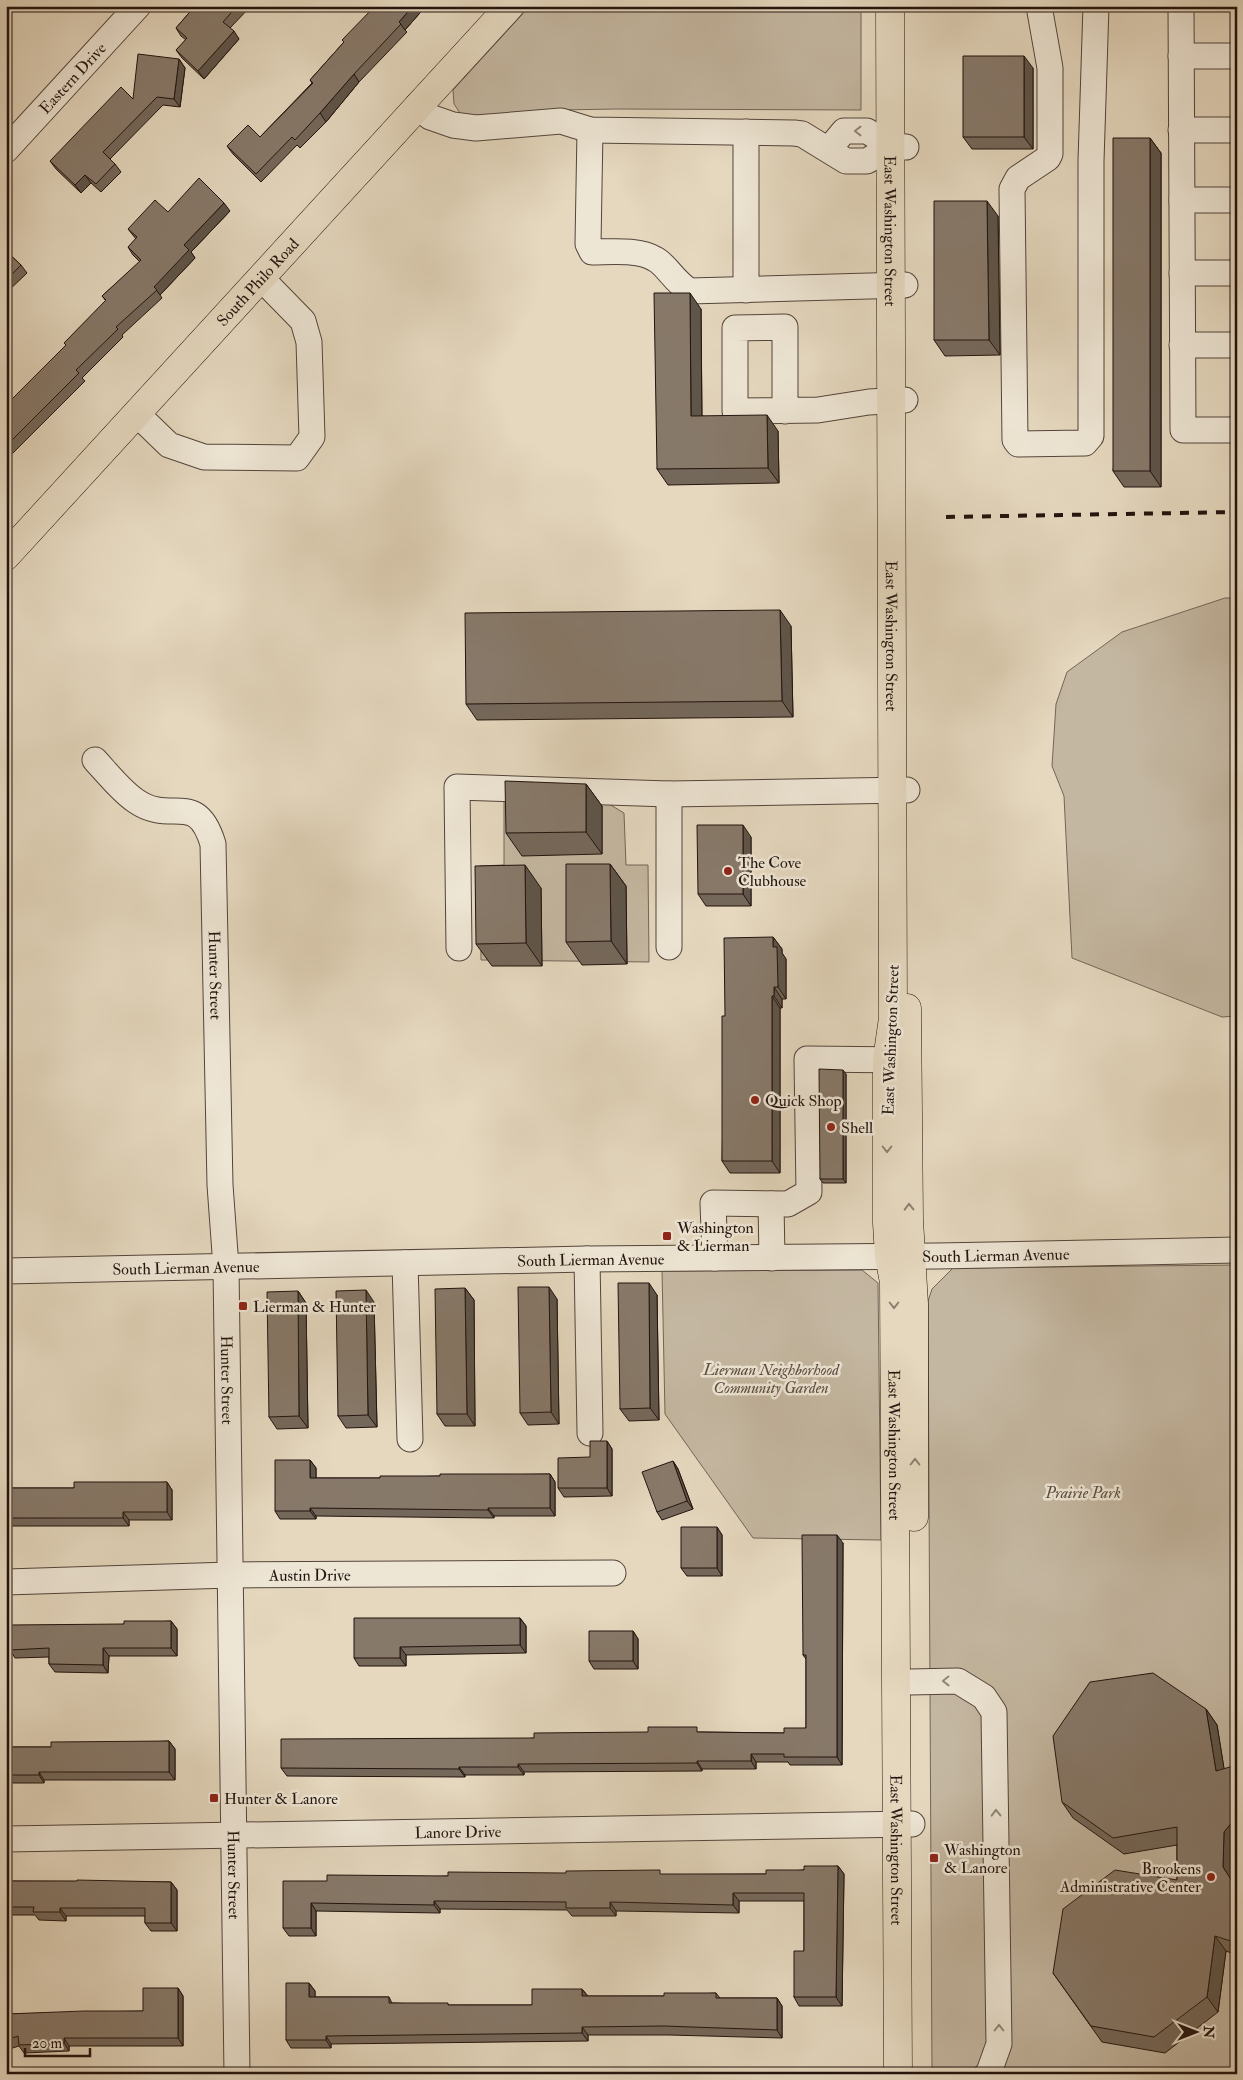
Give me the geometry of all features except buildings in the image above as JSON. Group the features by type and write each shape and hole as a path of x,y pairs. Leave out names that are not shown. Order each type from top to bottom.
{"main road":[{"name":"South Philo Road","path":"6,556 510,6"},
{"name":"East Washington Street","path":"890,6 899,147"},
{"name":"East Washington Street","path":"907,6 899,147 897,1060 900,1256 894,1282 905,1824 913,2074"},
{"name":"East Washington Street","path":"898,2074 910,1682 911,1562 915,1511 914,1304 900,1256"}],"street":[{"name":"Eastern Drive","path":"6,150 138,6"},
{"path":"1039,6 1050,68 1050,154 1048,158 1018,178 1012,189 1014,440 1018,444 1085,443 1091,436 1091,161 1096,6"},
{"path":"1181,6 1182,430 1237,430"},
{"path":"1181,56 1237,56"},
{"path":"417,106 430,117 453,125 476,128 561,121 590,130 802,134 846,161 868,161 899,147"},
{"path":"590,130 588,244 592,252 639,254 656,259 679,284 690,291 898,285"},
{"path":"1181,130 1237,130"},
{"path":"746,132 746,290"},
{"path":"1182,200 1237,200"},
{"path":"1182,273 1237,273"},
{"path":"136,414 169,445 204,457 297,458 312,437 309,342 303,321 261,278"},
{"path":"1182,345 1237,345"},
{"path":"785,411 818,410 898,400"},
{"name":"Hunter Street","path":"95,760 136,801 157,811 190,812 198,815 208,827 213,844 220,1185 226,1267 237,2074"},
{"path":"460,948 457,787 668,794 899,790"},
{"path":"668,794 669,947"},
{"path":"715,1258 713,1203 788,1204 809,1192 807,1060 897,1060"},
{"path":"771,1204 772,1258"},
{"name":"South Lierman Avenue","path":"6,1271 587,1259 772,1258 1237,1250"},
{"path":"587,1259 590,1433"},
{"path":"405,1263 410,1439"},
{"name":"Austin Drive","path":"6,1582 230,1575 613,1573"},
{"path":"910,1682 958,1681 984,1697 994,1712 999,2044 989,2072 986,2074"},
{"name":"Lanore Drive","path":"6,1839 905,1824"}],"green space":[{"path":"530,6 861,6 861,110 616,109 559,110 475,117 462,116 454,104 453,90"},
{"path":"1225,598 1237,598 1237,1016 1222,1017 1072,958 1064,796 1052,766 1056,704 1067,672 1122,632"},
{"path":"599,798 624,813 626,865 648,865 649,962 481,960 480,866 504,865 504,799"},
{"name":"Prairie Park","path":"1237,1265 1237,2074 932,2074 928,1301 932,1289 953,1268"},
{"name":"Lierman Neighborhood Community Garden","path":"862,1270 878,1283 881,1540 753,1538 665,1414 662,1271"}],"railway":[{"path":"946,517 1237,512"}],"place":[{"name":"The Cove Clubhouse","path":"728,871"},
{"name":"Quick Shop","path":"755,1100"},
{"name":"Shell","path":"831,1127"},
{"name":"Washington & Lierman","path":"667,1236"},
{"name":"Lierman & Hunter","path":"243,1306"},
{"name":"Hunter & Lanore","path":"214,1798"},
{"name":"Washington & Lanore","path":"934,1858"},
{"name":"Brookens Administrative Center","path":"1211,1877"}]}
